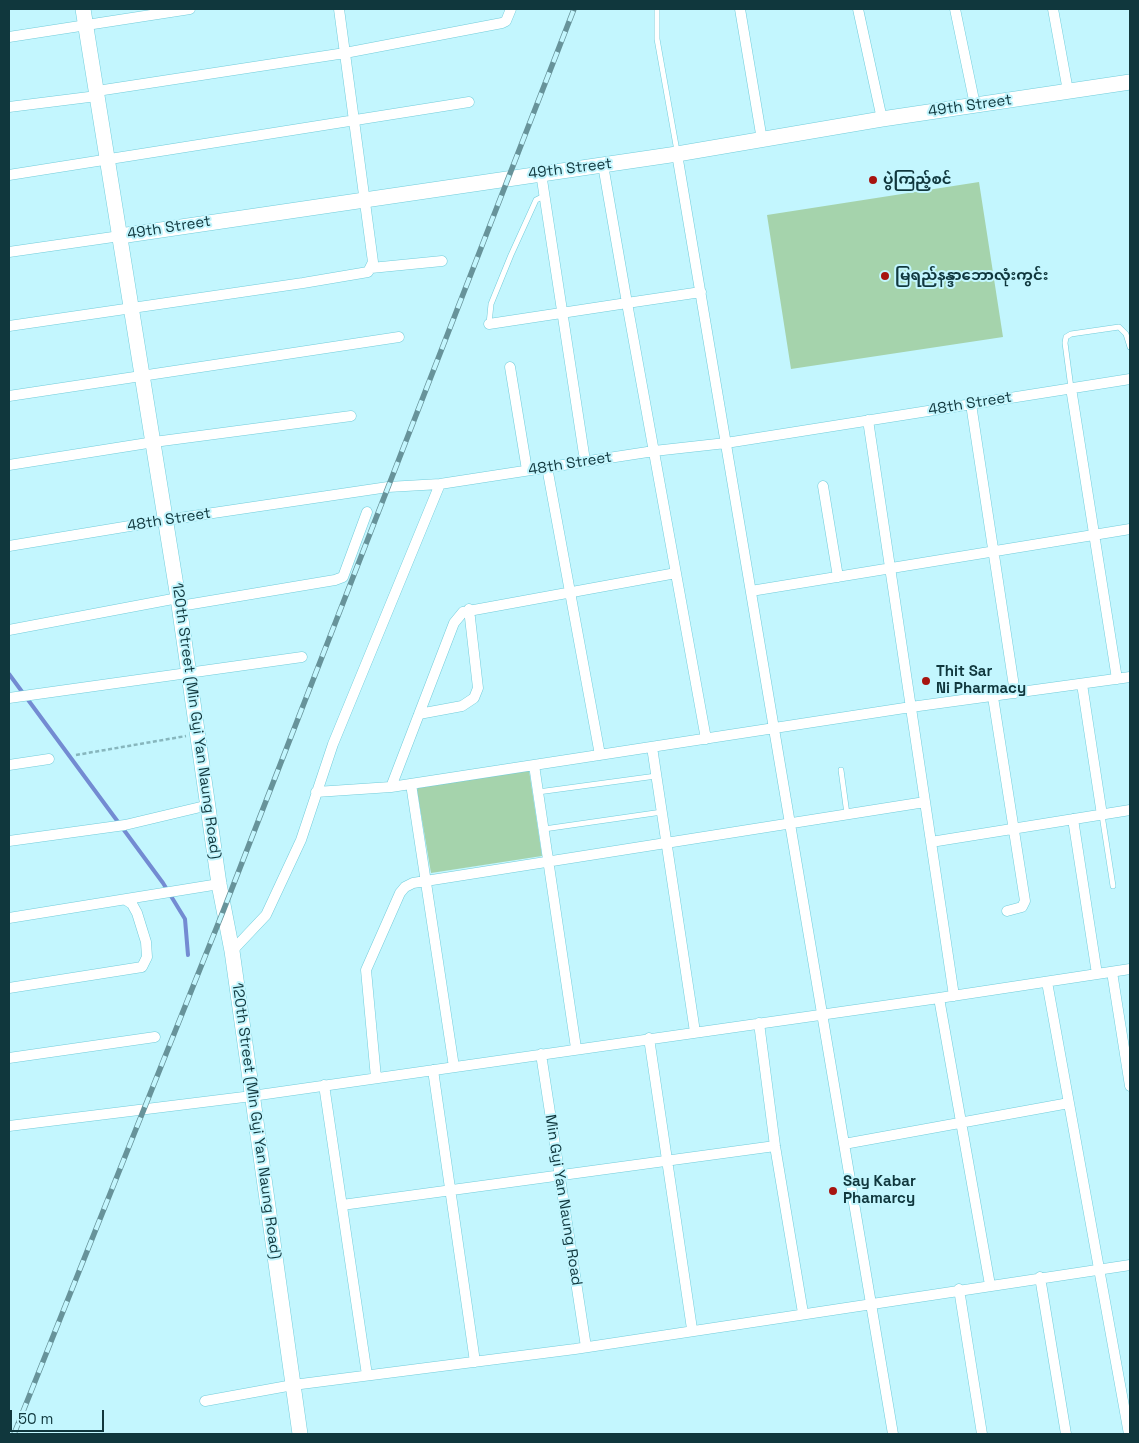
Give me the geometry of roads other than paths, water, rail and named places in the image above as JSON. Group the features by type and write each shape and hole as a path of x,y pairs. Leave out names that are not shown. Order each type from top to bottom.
{"main road":[{"name":"120th Street (Min Gyi Yan Naung Road)","path":"83,9 179,602 219,884 232,951 300,1434"},
{"name":"49th Street","path":"120,236 678,154 882,118 1130,82"}],"street":[{"path":"9,37 190,9"},
{"path":"339,9 373,262 372,268"},
{"path":"9,107 345,53 502,23 506,21 511,9"},
{"path":"740,9 762,140"},
{"path":"858,9 882,118"},
{"path":"955,9 975,105"},
{"path":"1054,9 1068,91"},
{"path":"9,175 469,102"},
{"path":"678,154 893,1434"},
{"path":"603,165 706,738"},
{"path":"541,173 585,461"},
{"name":"49th Street","path":"9,252 120,236"},
{"path":"9,326 360,275 372,268 442,261"},
{"path":"489,324 700,292"},
{"path":"9,396 399,337"},
{"path":"510,367 527,470"},
{"name":"48th Street","path":"9,546 166,520 388,487 440,484 654,451 726,443 1130,379"},
{"path":"1071,388 1117,679"},
{"path":"971,404 1015,693"},
{"path":"9,465 154,442 351,416"},
{"path":"868,420 954,996"},
{"path":"547,467 600,755"},
{"path":"232,951 266,915 301,840 338,730 440,484"},
{"path":"823,486 838,577"},
{"path":"9,630 179,602 335,580 343,577 367,512"},
{"path":"751,591 1130,529"},
{"path":"391,787 454,623 464,612 469,609 676,573"},
{"path":"419,714 462,706 474,698 478,688 469,609"},
{"path":"12,697 189,671 302,657"},
{"path":"316,792 391,787 774,727 1130,678"},
{"path":"1082,684 1102,815"},
{"path":"993,696 1025,901 1022,907 1007,911"},
{"path":"652,747 695,1032"},
{"path":"9,765 50,759"},
{"path":"534,765 576,1048"},
{"path":"411,784 454,1066"},
{"path":"376,1078 366,978 367,965 400,893 405,887 413,883 925,802"},
{"path":"9,841 125,825 209,805"},
{"path":"931,842 1130,810"},
{"path":"1073,819 1097,974"},
{"path":"9,918 219,884"},
{"path":"9,988 142,967 146,957 146,942 135,909 126,900"},
{"path":"9,1126 252,1096 576,1048 954,996 1130,969"},
{"path":"1112,972 1130,1086"},
{"path":"1048,982 1098,1270 1129,1434"},
{"path":"940,998 990,1285"},
{"path":"759,1023 775,1146 803,1313"},
{"path":"9,1058 155,1037"},
{"path":"649,1038 692,1329"},
{"name":"Min Gyi Yan Naung Road","path":"541,1054 586,1347"},
{"path":"433,1070 475,1362"},
{"path":"324,1085 367,1375"},
{"path":"844,1144 1069,1103"},
{"path":"342,1205 775,1146"},
{"path":"205,1401 293,1385 586,1347 871,1302 1130,1265"},
{"path":"1040,1277 1066,1434"},
{"path":"959,1289 982,1434"}],"lane":[{"path":"657,9 657,39 678,154"},
{"path":"489,324 491,304 511,254 536,200 545,196"},
{"path":"1071,388 1065,343 1066,337 1071,334 1119,328 1126,334 1130,347"},
{"path":"841,770 847,814"},
{"path":"538,792 656,776"},
{"path":"544,830 662,812"},
{"path":"1102,815 1113,886"}],"waterway":[{"path":"9,674 163,883 185,919 188,955"}],"railway":[{"path":"14,1434 224,909 574,9"}],"place":[{"name":"ပွဲကြည့်စင်","path":"873,180"},
{"name":"မြရည်နန္ဒာဘောလုံးကွင်း","path":"885,276"},
{"name":"Thit Sar Ni Pharmacy","path":"926,681"},
{"name":"Say Kabar Phamarcy","path":"833,1191"}]}
